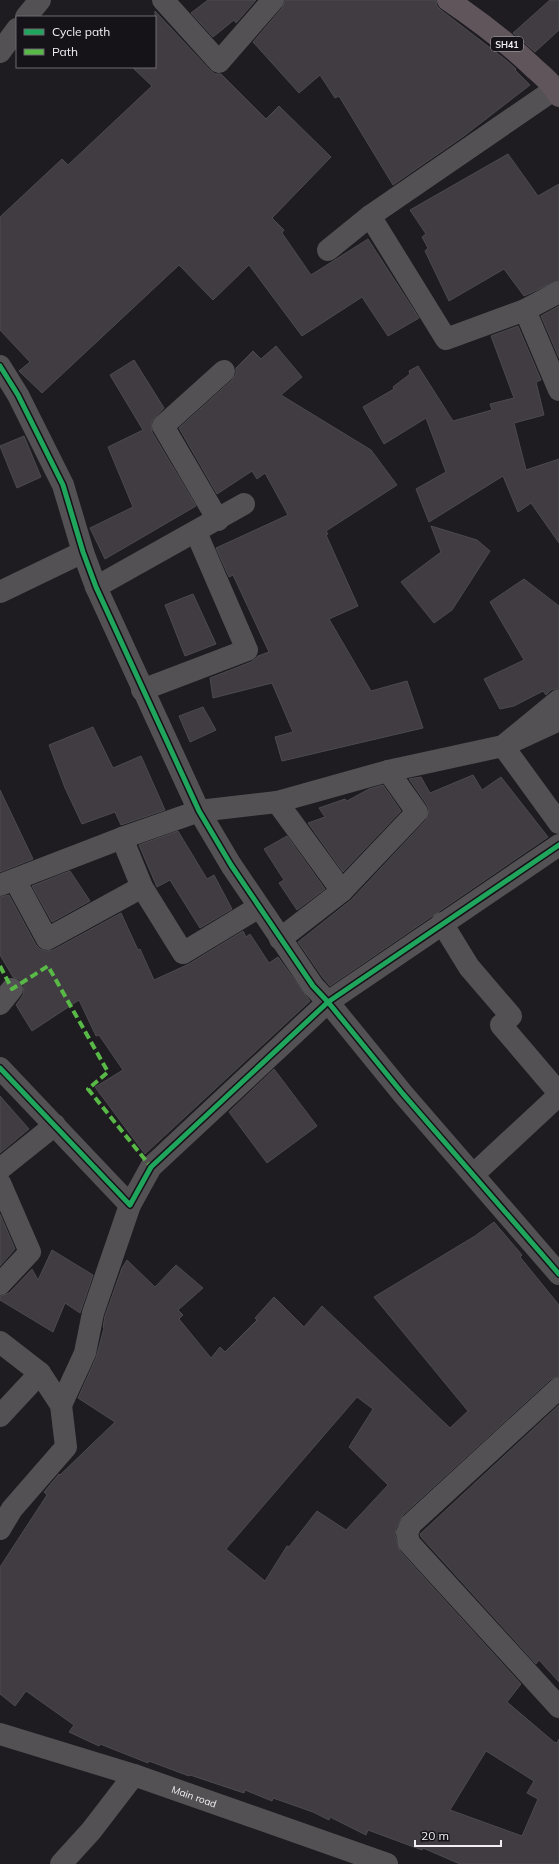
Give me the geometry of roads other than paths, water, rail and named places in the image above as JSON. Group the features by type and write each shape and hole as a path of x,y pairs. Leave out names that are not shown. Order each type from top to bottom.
{"main road":[{"name":"SH41","path":"448,0 482,22 557,92"}],"street":[{"path":"27,16 40,0"},
{"path":"163,0 219,62 273,0"},
{"path":"0,52 16,30"},
{"path":"328,250 370,216 557,92"},
{"path":"370,216 446,339 525,310 559,292"},
{"path":"525,310 559,390"},
{"path":"0,366 18,396 62,484 83,552 96,587 142,690 199,811 259,907 312,986 328,1002 402,1094 557,1268"},
{"path":"218,520 163,426 224,371"},
{"path":"96,587 218,520 244,504"},
{"path":"142,690 246,650 196,532"},
{"path":"0,592 83,552"},
{"path":"503,746 559,700"},
{"path":"142,887 47,939 7,882 122,838 199,811 277,802 388,771 503,746 559,720"},
{"path":"503,746 559,823"},
{"path":"280,939 342,891 417,812 388,771"},
{"path":"277,802 342,891"},
{"path":"122,838 142,887 183,953 259,907"},
{"path":"61,1405 84,1352 93,1313 130,1204 151,1167 328,1002 559,845"},
{"path":"442,924 469,967 511,1016 501,1025 559,1094 474,1174"},
{"path":"0,1068 130,1204"},
{"path":"0,1170 54,1124"},
{"path":"0,1183 30,1252 0,1284"},
{"path":"0,1342 40,1373 61,1405 66,1447 6,1503 0,1529"},
{"path":"0,1416 40,1373"},
{"path":"559,1388 411,1524 407,1532 409,1543 559,1706"},
{"name":"Main road","path":"0,1734 134,1776 364,1860 387,1864"},
{"path":"61,1864 91,1831 134,1776"}]}
